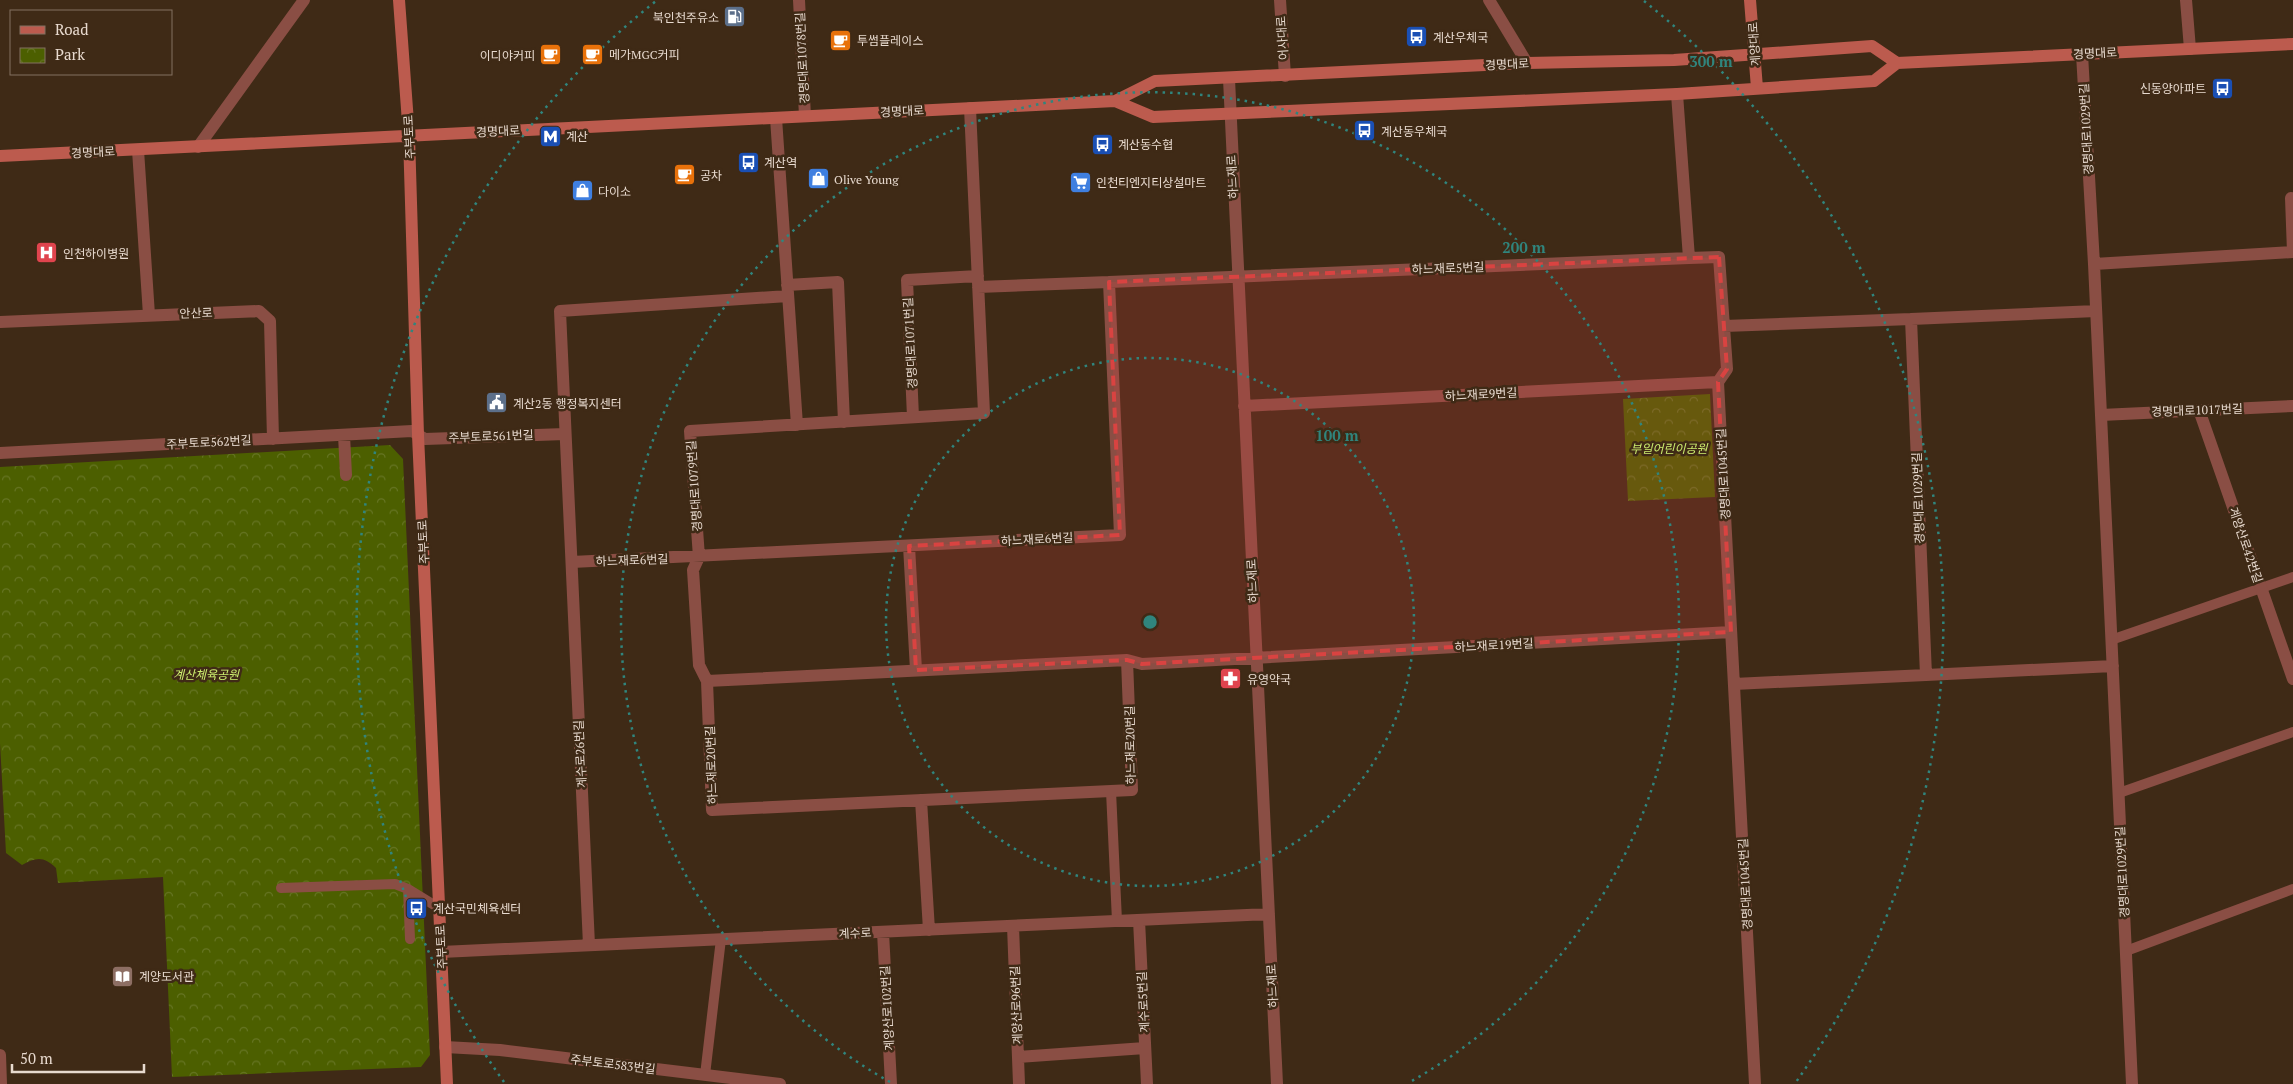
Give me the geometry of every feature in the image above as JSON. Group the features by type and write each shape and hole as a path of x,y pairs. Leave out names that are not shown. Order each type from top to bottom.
{"street":[{"path":"198,147 304,0"},
{"name":"주부토로","path":"399,0 409,136 418,435 447,1084"},
{"name":"경명대로1078번길","path":"799,0 805,116"},
{"name":"어사대로","path":"1280,0 1285,76"},
{"path":"1489,0 1527,63"},
{"name":"계양대로","path":"1750,0 1757,88"},
{"path":"2186,0 2190,49"},
{"name":"경명대로","path":"1115,101 1153,117 1677,94 1874,81 1897,63 2293,44"},
{"name":"경명대로","path":"0,156 1115,101 1156,81 1229,79 1527,63 1674,60 1872,46 1897,63"},
{"name":"경명대로1029번길","path":"2082,54 2094,264 2132,1084"},
{"name":"하느재로","path":"1229,79 1277,1084"},
{"path":"1677,94 1689,258"},
{"path":"913,417 984,413 970,108"},
{"path":"776,118 797,425"},
{"path":"138,150 149,315"},
{"path":"2094,264 2293,252 2291,198"},
{"name":"경명대로1045번길","path":"1689,258 1719,257 1727,369 1718,382 1755,1084"},
{"name":"하느재로5번길","path":"1237,277 1689,258"},
{"path":"978,282 1109,282 1237,277"},
{"name":"경명대로1071번길","path":"913,417 907,280 978,282"},
{"path":"572,562 560,311 788,290 838,282 844,422"},
{"name":"하느재로6번길","path":"572,562 699,558 1120,535 1109,282"},
{"name":"안산로","path":"0,322 259,310 270,321 273,439"},
{"path":"1724,326 2096,311"},
{"name":"경명대로1029번길","path":"1911,319 1926,675"},
{"name":"하느재로9번길","path":"1244,406 1718,382"},
{"name":"경명대로1017번길","path":"2101,414 2293,406"},
{"name":"계양산로42번길","path":"2199,410 2293,679"},
{"name":"경명대로1079번길","path":"699,558 690,431 913,417"},
{"name":"주부토로562번길","path":"0,454 412,431 418,435"},
{"name":"주부토로561번길","path":"418,435 425,439 565,434"},
{"path":"344,435 346,475"},
{"path":"909,546 916,670"},
{"path":"699,558 693,570 699,665 707,680 1127,660 1142,664 1256,657"},
{"name":"계수로26번길","path":"572,562 589,945"},
{"name":"하느재로19번길","path":"1256,657 1731,632"},
{"name":"하느재로20번길","path":"707,680 712,810 1132,790 1127,660"},
{"path":"1734,684 2113,666"},
{"path":"920,800 928,930"},
{"name":"계수로","path":"441,952 1269,914"},
{"name":"계수로5번길","path":"1139,920 1147,1084"},
{"name":"계양산로96번길","path":"1013,926 1019,1084"},
{"name":"계양산로102번길","path":"883,932 891,1084"},
{"name":"주부토로583번길","path":"445,1047 500,1050 712,1078 780,1084"},
{"path":"1018,1057 1145,1048"},
{"path":"0,1055 2,1084"}],"lane":[{"path":"2112,640 2293,577"},
{"path":"2119,793 2293,732"},
{"path":"1111,791 1117,921"},
{"path":"281,888 380,883 395,884 408,889 439,908"},
{"path":"408,889 410,939"},
{"path":"2126,952 2293,889"},
{"path":"712,1078 721,939"}],"highlighted area":[{"path":"1719,257 1727,369 1718,382 1731,632 1142,664 1127,660 916,670 909,546 1120,535 1109,282"}],"green space":[{"name":"부일어린이공원","path":"1710,394 1715,497 1628,501 1623,399"},
{"name":"계산체육공원","path":"390,445 403,459 430,1055 421,1067 172,1077 163,877 58,883 56,868 48,861 36,859 22,865 6,853 0,743 0,467"}],"place":[{"name":"북인천주유소","path":"735,17"},
{"name":"계산우체국","path":"1417,37"},
{"name":"투썸플레이스","path":"841,40"},
{"name":"메가MGC커피","path":"593,54"},
{"name":"이디야커피","path":"551,55"},
{"name":"신동양아파트","path":"2222,88"},
{"name":"계산동우체국","path":"1365,131"},
{"name":"계산","path":"550,136"},
{"name":"계산동수협","path":"1102,144"},
{"name":"계산역","path":"748,162"},
{"name":"공차","path":"684,175"},
{"name":"Olive Young","path":"818,179"},
{"name":"인천티엔지티상설마트","path":"1080,182"},
{"name":"다이소","path":"582,191"},
{"name":"인천하이병원","path":"47,253"},
{"name":"계산2동 행정복지센터","path":"497,403"},
{"name":"유영약국","path":"1231,679"},
{"name":"계산국민체육센터","path":"417,908"},
{"name":"계양도서관","path":"123,976"}]}
